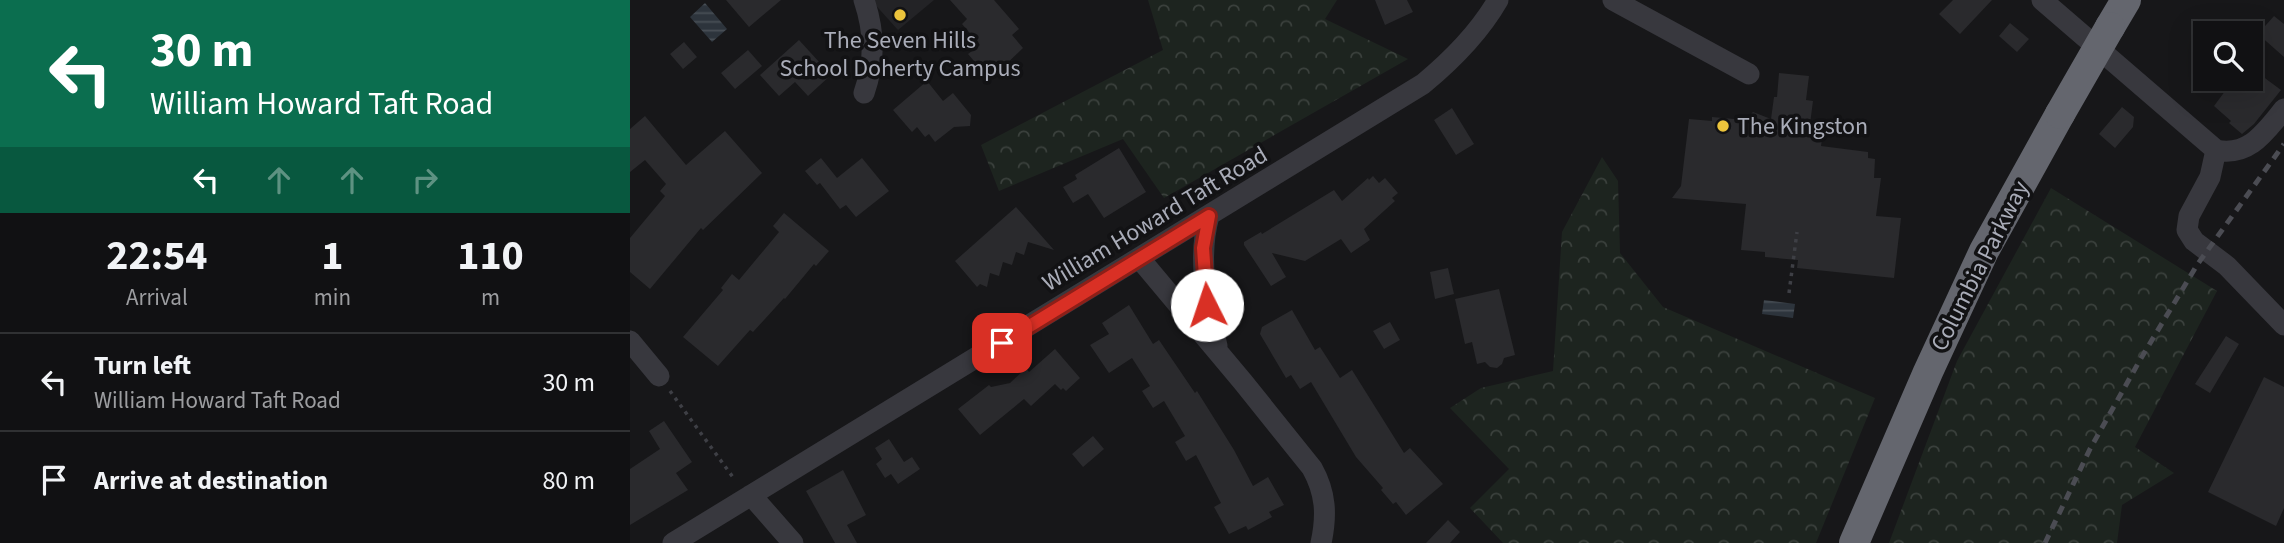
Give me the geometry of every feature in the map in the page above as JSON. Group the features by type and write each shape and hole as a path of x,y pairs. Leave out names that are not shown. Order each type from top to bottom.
{"highway":[{"name":"Columbia Parkway","path":"1854,543 1927,372 1984,251 2126,0"}],"street":[{"path":"864,0 870,18 873,47 870,75 864,93"},
{"name":"William Howard Taft Road","path":"673,543 1423,84 1452,60 1498,0"},
{"path":"1613,0 1749,74"},
{"path":"2042,0 2216,150 2239,151 2249,146 2261,138 2284,109"},
{"path":"2216,150 2210,177 2189,216 2187,230 2194,241 2227,266 2284,325"},
{"path":"1209,216 1205,233 1204,263 1207,305 1218,352"},
{"path":"1140,259 1312,468 1320,481 1325,503 1321,543"},
{"path":"630,341 659,376"},
{"path":"751,495 793,543"}],"path":[{"path":"1789,293 1797,232"},
{"path":"659,376 736,480"}],"shaded area":[{"name":"The Seven Hills School Doherty Campus","path":"871,0 934,0 898,30"},
{"path":"705,3 727,29 712,42 690,17"},
{"path":"1764,300 1795,304 1793,318 1762,314"}],"green space":[{"path":"1148,0 1337,0 1325,19 1408,59 1164,198 1123,139 999,191 981,145 1163,50"},
{"path":"1602,157 1618,181 1620,253 1663,307 1875,398 1816,543 1503,543 1470,508 1509,469 1450,408 1481,388 1553,371 1562,232"},
{"path":"2051,188 2217,291 2135,447 2174,473 2122,505 2117,543 1889,543 1957,361"}],"building":[{"path":"726,0 781,0 749,27"},
{"path":"950,0 994,0 1019,29 1012,35 1023,48 999,71 990,60 979,67 968,54 980,45 962,24 967,19"},
{"path":"1375,0 1407,0 1413,12 1385,25"},
{"path":"1953,0 1992,0 1960,34 1939,14"},
{"path":"2274,16 2284,24 2284,57 2263,38 2263,28"},
{"path":"2010,23 2029,39 2017,52 1999,36"},
{"path":"799,40 831,75 808,96 795,82 779,96 760,75"},
{"path":"684,42 697,57 683,69 670,54"},
{"path":"748,50 762,66 735,89 721,73"},
{"path":"1779,73 1809,76 1806,100 1813,101 1810,124 1824,126 1821,146 1868,152 1868,158 1875,159 1874,178 1881,178 1876,216 1901,218 1894,278 1797,268 1798,260 1765,257 1765,252 1741,250 1746,204 1672,198 1681,186 1689,119 1712,121 1712,117 1745,120 1753,112 1771,119 1774,97 1777,97"},
{"path":"2263,77 2281,90 2254,124 2242,134 2214,106 2225,91 2263,91"},
{"path":"927,81 943,101 953,93 971,115 970,126 954,127 935,142 929,134 925,137 917,127 912,132 893,110"},
{"path":"2122,107 2134,117 2133,127 2115,148 2099,134"},
{"path":"1452,108 1474,144 1456,155 1434,120"},
{"path":"645,116 686,165 725,131 762,173 703,230 701,228 650,289 630,272 630,238 665,196 660,191 666,184 645,160 630,172 630,129"},
{"path":"1119,148 1146,192 1104,218 1088,194 1073,203 1063,187 1077,179 1075,175"},
{"path":"821,158 837,178 862,158 889,191 856,217 846,205 840,209 820,183 817,185 805,171"},
{"path":"1373,176 1379,183 1385,178 1398,193 1392,198 1395,201 1364,229 1370,240 1351,253 1341,239 1305,261 1272,253 1286,277 1271,286 1244,242 1334,190 1342,201"},
{"path":"1016,207 1054,250 1028,242 1024,255 1016,252 1012,265 1003,262 999,276 990,273 987,287 980,284 977,287 955,261"},
{"path":"784,213 829,251 718,366 683,337 723,290 721,288 732,274 739,280 779,232 773,226"},
{"path":"1448,268 1454,294 1435,299 1430,272"},
{"path":"1499,289 1515,355 1504,358 1497,368 1490,367 1485,362 1477,364 1472,342 1465,344 1455,299"},
{"path":"1129,305 1153,344 1159,340 1195,393 1197,391 1253,486 1268,477 1284,505 1269,512 1272,517 1248,530 1246,526 1229,534 1214,507 1221,503 1196,455 1186,461 1175,442 1185,436 1164,401 1153,408 1142,391 1150,386 1132,358 1109,373 1090,345 1109,334 1102,323"},
{"path":"1292,310 1315,350 1320,347 1340,378 1352,370 1404,453 1410,448 1443,484 1406,515 1396,502 1393,504 1356,457 1311,382 1300,389 1291,375 1286,378 1260,334 1262,327"},
{"path":"1390,322 1400,340 1384,349 1373,331"},
{"path":"2226,336 2239,344 2210,393 2195,384"},
{"path":"1055,349 1080,378 1066,391 1055,384 1031,406 1024,399 980,435 958,409 989,385 991,387 1010,383 1026,368 1029,372"},
{"path":"2264,377 2284,387 2284,508 2276,526 2208,492"},
{"path":"664,421 692,462 676,473 688,490 630,525 630,469 660,449 649,431"},
{"path":"1093,436 1104,449 1083,467 1072,454"},
{"path":"889,439 904,462 912,457 920,469 898,484 891,474 885,478 876,464 882,459 875,448"},
{"path":"843,470 866,515 847,525 857,543 835,543 806,491"},
{"path":"1448,520 1460,532 1450,543 1426,543"}],"railway":[{"path":"2045,543 2090,449 2140,360 2197,265 2284,144"}],"place":[{"name":"The Seven Hills School Doherty Campus","path":"900,15"},
{"name":"The Kingston","path":"1723,126"}],"route":[{"path":"1002,343 1209,216 1203,248 1207,305"}]}
